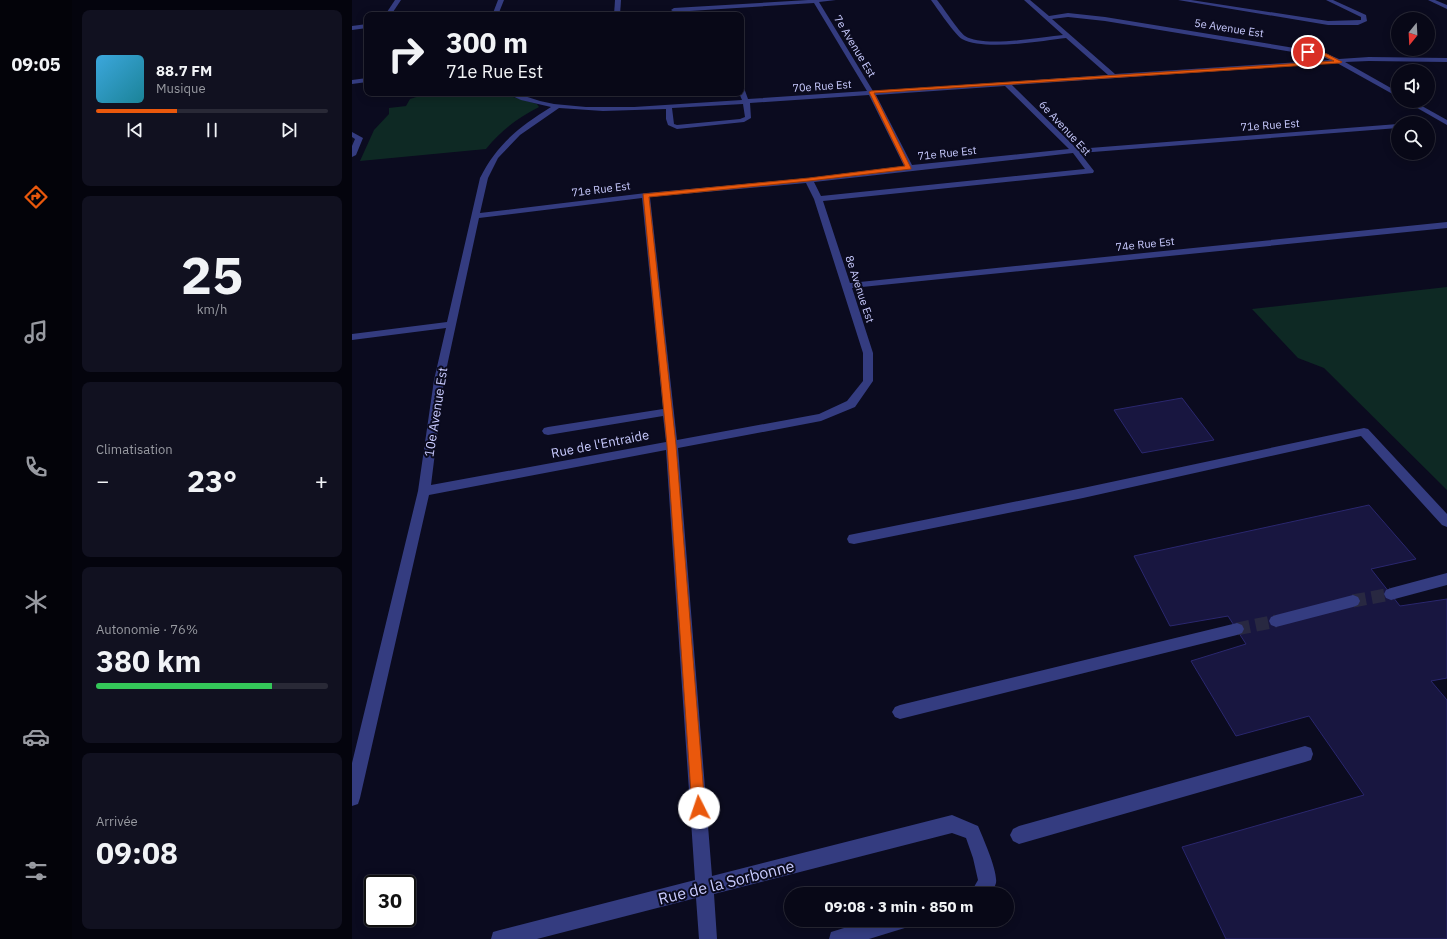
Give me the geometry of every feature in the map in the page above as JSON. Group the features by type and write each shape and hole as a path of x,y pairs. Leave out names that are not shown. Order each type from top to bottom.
{"street":[{"path":"390,12 398,0"},
{"path":"497,12 501,0"},
{"path":"617,12 618,0"},
{"path":"719,0 722,12"},
{"path":"674,10 832,0"},
{"path":"934,0 963,37 969,40 991,43 1066,36"},
{"path":"1027,0 1113,76"},
{"path":"1181,0 1328,23 1353,24 1364,22 1364,16 1329,0"},
{"path":"1430,0 1447,7"},
{"name":"7e Avenue Est","path":"815,1 871,92 908,168"},
{"name":"5e Avenue Est","path":"1047,18 1068,15 1105,19 1326,55 1391,91"},
{"path":"352,28 364,26"},
{"name":"70e Rue Est","path":"558,106 595,109 634,109 1369,59 1447,60"},
{"path":"352,82 364,80"},
{"name":"6e Avenue Est","path":"818,199 1090,172 1075,151 1006,83"},
{"path":"518,96 533,101 558,106"},
{"path":"670,106 669,119 671,125 684,126 742,122 748,118 749,114 744,96"},
{"name":"10e Avenue Est","path":"352,798 424,491 439,380 484,178 497,154 512,138 521,130 558,106"},
{"path":"1420,108 1447,123"},
{"path":"1435,124 1447,123"},
{"name":"71e Rue Est","path":"475,216 646,195 809,180 1075,151 1391,127"},
{"path":"352,134 359,138 352,155"},
{"name":"8e Avenue Est","path":"809,180 818,199 868,353 868,381 851,404"},
{"path":"646,195 672,445 708,939"},
{"name":"74e Rue Est","path":"846,286 1446,226"},
{"path":"352,337 452,324"},
{"name":"Rue de l'Entraide","path":"424,491 821,417 851,404"},
{"path":"548,431 668,412"},
{"path":"854,539 1083,493 1364,432 1447,522"},
{"path":"1391,594 1447,580"},
{"path":"1276,621 1353,602"},
{"path":"900,712 1237,629"},
{"path":"1019,835 1306,754"},
{"name":"Rue de la Sorbonne","path":"500,939 952,824 972,832 975,838 982,858 986,882 983,887"},
{"path":"838,939 878,927"}],"green space":[{"path":"420,96 509,96 537,104 539,107 510,125 486,149 360,161 374,130 389,114 389,108 406,106 410,99"},
{"path":"1447,287 1447,490 1324,368 1298,358 1252,309"}],"building":[{"path":"1182,398 1214,440 1142,453 1114,410"},
{"path":"1369,505 1416,559 1371,569 1400,606 1447,599 1447,678 1431,681 1447,700 1447,939 1226,939 1182,847 1364,795 1309,716 1236,736 1191,661 1246,644 1228,616 1170,626 1134,556"}],"tunnel":[{"path":"1353,601 1391,594"},
{"path":"1237,629 1276,621"}],"route":[{"path":"699,808 672,445 646,195 809,180 908,168 871,92 1340,62 1326,55 1308,52"}]}
